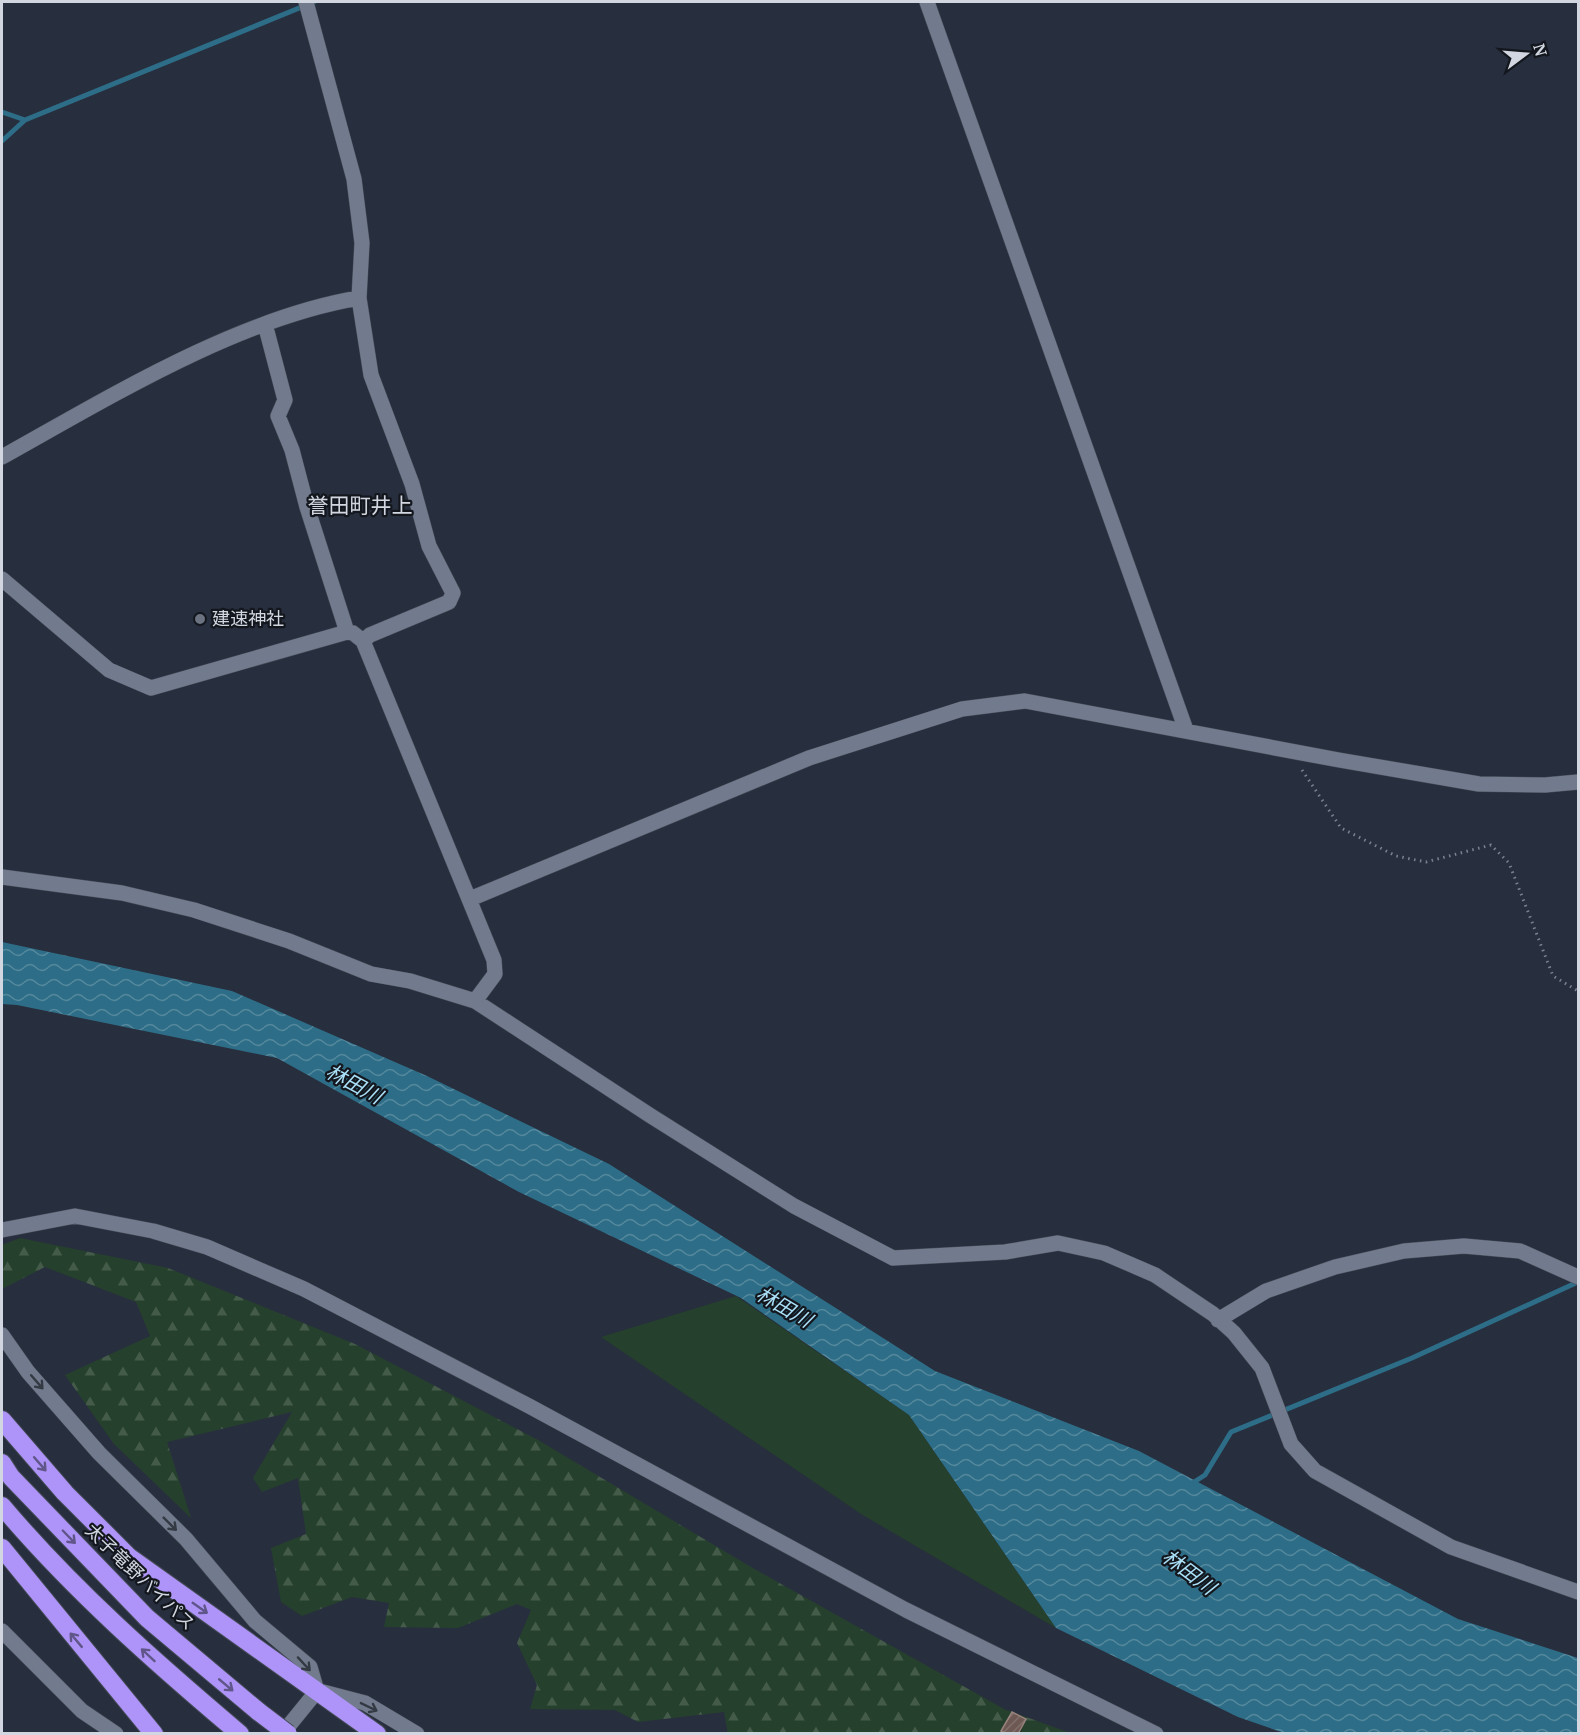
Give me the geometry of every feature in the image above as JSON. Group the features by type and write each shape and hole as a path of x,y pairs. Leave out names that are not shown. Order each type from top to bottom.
{"highway":[{"path":"2,1420 65,1493 129,1557 377,1734"},
{"name":"太子竜野バイパス","path":"2,1463 11,1477 147,1618 288,1734"},
{"path":"2,1506 39,1550 152,1659 240,1734"},
{"path":"2,1548 154,1734"}],"street":[{"path":"306,2 354,179 362,243 359,298 371,375 412,484 429,546 453,593 449,602 369,635 363,641"},
{"path":"927,2 1186,730"},
{"path":"2,457 135,383 265,324 326,304 359,298"},
{"path":"265,324 285,400 278,416 292,450 307,507 347,632 363,641 494,960 495,974 475,1001"},
{"path":"2,579 109,670 151,688 347,632"},
{"path":"470,899 809,758 962,709 1025,701 1292,752 1479,784 1545,785 1578,782"},
{"path":"2,877 122,893 194,910 289,941 371,974 410,981 475,1001 641,1110 794,1206 893,1258 1005,1252 1058,1243 1104,1253 1155,1275 1234,1333 1262,1368 1290,1444 1316,1471 1451,1547 1578,1592"},
{"path":"2,1230 75,1216 120,1224 207,1247 293,1284 529,1406 906,1610 1156,1734"},
{"path":"1218,1320 1266,1291 1335,1267 1404,1251 1464,1246 1520,1251 1578,1277"},
{"path":"2,1335 28,1372 99,1453 186,1539 255,1621 310,1667 317,1691"},
{"path":"2,1631 82,1711 116,1734"},
{"path":"282,1734 317,1691"},
{"path":"317,1691 365,1703 417,1734"}],"path":[{"path":"1292,752 1341,828 1396,856 1426,862 1491,845 1509,863 1553,976 1578,990"}],"green space":[{"path":"20,1238 168,1268 355,1344 538,1440 751,1567 1004,1709 1070,1733 728,1734 724,1712 638,1722 615,1710 530,1709 537,1685 517,1643 531,1610 517,1604 458,1628 384,1627 389,1603 352,1597 302,1616 281,1602 271,1548 306,1534 298,1478 262,1492 253,1478 292,1412 167,1442 191,1518 114,1444 65,1375 150,1336 136,1302 45,1267 2,1289 2,1245"},
{"path":"736,1296 909,1415 1056,1628 861,1514 601,1337"}],"water":[{"name":"林田川","path":"2,942 232,991 427,1076 609,1164 935,1371 1139,1451 1458,1619 1578,1658 1578,1733 1284,1733 1238,1717 1056,1628 909,1415 741,1298 519,1192 277,1058 17,1005 2,1004"}],"building":[{"path":"1012,1712 1026,1719 1018,1734 1006,1734 1001,1731"}],"waterway":[{"path":"2,141 25,120 314,2"},
{"path":"2,112 25,120"},
{"path":"1191,1484 1205,1475 1231,1432 1412,1358 1578,1282"}],"place":[{"name":"建速神社","path":"200,619"}],"district":[{"name":"誉田町井上","path":"360,506"}]}
